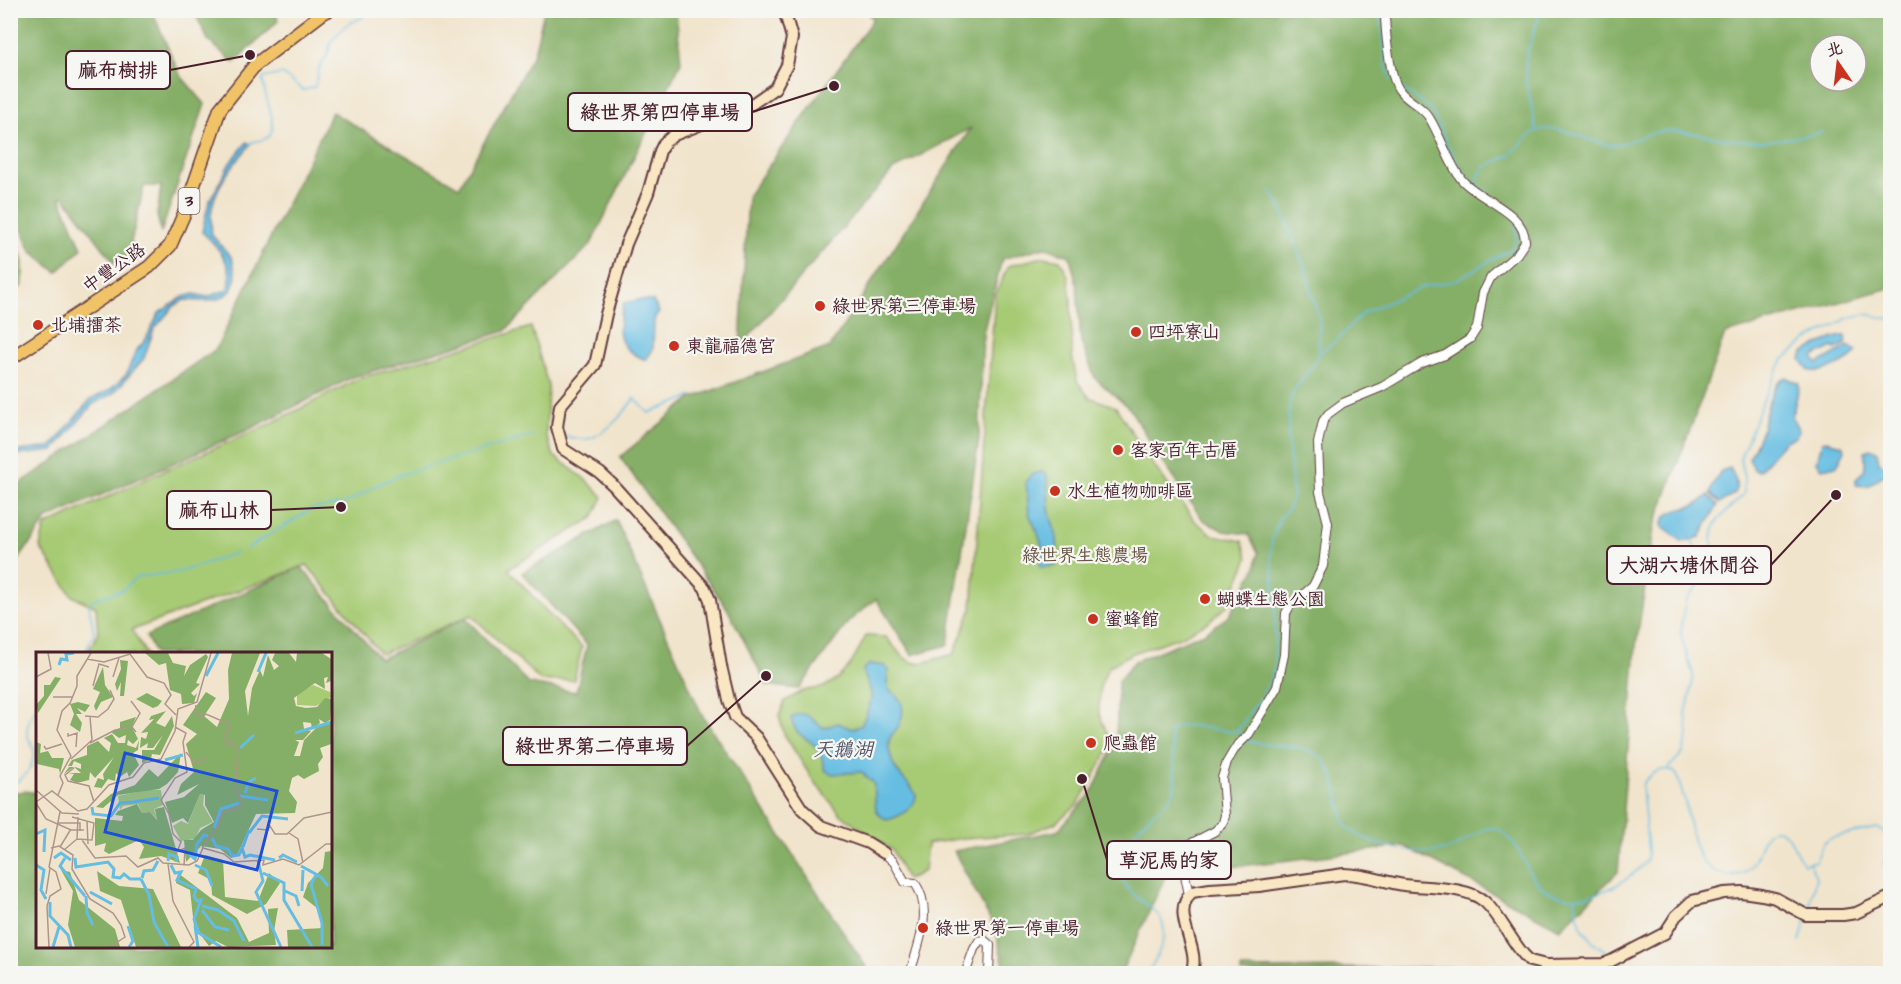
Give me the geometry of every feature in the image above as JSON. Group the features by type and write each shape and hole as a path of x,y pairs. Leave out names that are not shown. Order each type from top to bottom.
{"main road":[{"name":"中豐公路","path":"14,352 149,267 162,256 170,246 184,214 220,109 255,65 329,10"}],"street":[{"path":"784,10 792,38 787,65 775,88 752,104 674,135 664,143 648,193 626,244 606,314 595,365 560,406 557,427 563,449 600,473 705,588 710,600 721,666 735,717 756,737 801,809 821,826 868,843 884,853 894,862 905,882 915,883 925,902 925,916 910,974"},
{"path":"1191,974 1195,960 1187,933 1184,911 1189,895 1182,860 1188,845 1215,831 1223,823 1225,815 1222,778 1227,762 1277,687 1282,673 1286,613 1290,606 1313,586 1323,566 1328,523 1320,492 1318,443 1323,421 1328,414 1343,403 1382,387 1422,363 1445,355 1470,339 1477,328 1483,293 1487,285 1499,268 1517,254 1525,242 1521,226 1507,212 1464,182 1429,116 1403,95 1397,87 1386,33 1385,10"},
{"path":"1189,895 1199,890 1259,886 1351,874 1404,885 1466,893 1485,902 1530,961 1546,965 1603,964 1611,961 1665,933 1676,916 1692,901 1724,893 1742,892 1769,896 1806,915 1856,913 1890,897"},
{"path":"965,974 974,949 979,941 984,940 990,945 989,974"}],"green space":[{"path":"10,11 152,11 180,75 205,104 161,232 157,215 161,186 144,186 131,242 138,255 119,269 65,198 60,197 82,248 57,272 31,251 11,204"},
{"path":"194,11 276,11 278,21 234,63 208,40"},
{"path":"544,11 676,11 681,62 591,244 505,331 353,377 252,428 47,519 11,571 11,490 216,349 332,112 459,187 534,53"},
{"path":"866,11 1890,11 1890,288 1725,334 1654,528 1636,646 1618,872 1560,929 1404,846 1166,875 1121,973 1006,973 995,929 954,851 1057,831 1091,794 1116,743 1118,681 1135,661 1204,633 1229,616 1256,567 1258,552 1248,534 1224,531 1203,520 1130,409 1095,378 1081,342 1077,286 1070,256 1044,247 1002,259 983,333 979,439 948,645 912,655 876,599 849,621 799,689 767,685 727,608 620,457 692,398 830,347 971,128 893,170 740,347 748,195 873,19"},
{"path":"10,227 23,260 23,285 16,291 11,267"},
{"name":"綠世界生態農場","path":"1043,257 1060,260 1068,276 1072,355 1077,381 1089,397 1116,407 1148,458 1195,521 1213,535 1242,541 1248,558 1229,604 1208,622 1182,636 1133,653 1108,667 1100,687 1099,714 1112,744 1078,804 1055,823 1027,834 963,838 927,844 924,871 907,880 892,850 840,814 811,777 784,734 779,716 785,701 803,691 824,687 837,679 851,664 866,636 886,637 903,656 915,663 954,654 972,608 995,296 1008,266"},
{"path":"531,327 548,385 546,436 554,456 585,479 603,497 593,518 508,569 582,647 574,680 541,681 471,615 381,654 307,565 132,630 145,652 88,652 98,633 96,607 72,596 40,547 45,526 270,424 358,379"},
{"path":"616,520 702,715 870,973 11,973 11,793 25,791 36,793 36,948 332,948 332,652 154,652 146,636 301,567 380,659 465,618 529,684 576,692 587,645 522,573"},
{"path":"1477,967 1480,973 1241,973 1241,969"}],"water":[{"path":"247,142 250,145 220,186 211,215 211,234 232,258 236,277 231,291 221,298 207,301 184,300 173,307 154,329 144,358 113,394 93,404 53,451 11,456 11,452 51,447 90,400 110,390 126,375 136,351 145,341 159,313 183,297 194,294 207,297 227,290 230,282 228,266 214,244 202,232 209,202 230,163"},
{"path":"639,300 653,301 659,312 654,320 653,349 646,360 628,350 620,338 619,331 624,303"},
{"path":"1845,336 1846,344 1835,349 1833,347 1813,357 1817,364 1848,346 1857,351 1842,364 1820,371 1808,370 1801,359 1803,353 1823,342"},
{"path":"1785,377 1798,383 1792,417 1799,431 1796,437 1785,441 1759,471 1753,469 1749,458 1760,435 1775,387"},
{"path":"1822,442 1842,445 1845,450 1837,466 1822,468 1817,462"},
{"path":"1871,449 1877,451 1879,462 1888,465 1889,474 1868,486 1856,485 1856,479 1864,469 1865,451"},
{"path":"1730,468 1736,480 1735,493 1720,503 1710,493 1721,471"},
{"path":"1041,472 1047,474 1049,509 1057,538 1056,566 1040,567 1042,546 1029,514 1026,481 1032,474"},
{"path":"1708,495 1718,505 1700,537 1683,542 1662,526 1666,516 1697,504"},
{"name":"天鵝湖","path":"870,664 885,666 888,670 889,690 901,701 902,716 888,745 893,764 916,796 913,804 906,811 887,820 881,817 876,809 873,782 862,772 831,774 825,770 816,746 796,730 791,718 805,714 824,728 838,723 852,729 862,725 871,696 863,669"}],"waterway":[{"path":"380,10 393,15"},
{"path":"403,15 421,10"},
{"path":"1380,10 1386,66 1391,80"},
{"path":"1536,129 1526,81 1526,57 1541,10"},
{"path":"249,144 267,138 273,127 263,78 282,74 303,90 315,87 319,68 328,54 331,41 345,26 364,16"},
{"path":"1403,89 1431,110 1458,165 1468,178 1510,210"},
{"path":"1476,186 1480,173 1486,166 1510,154 1532,133 1546,129 1566,131 1612,145 1664,131 1751,141 1787,139 1822,132"},
{"path":"1270,191 1279,203 1305,268 1319,319 1319,351"},
{"path":"1238,730 1262,696 1275,667 1275,594 1271,555 1272,540 1280,517 1288,509 1293,496 1288,439 1289,404 1293,392 1319,353 1336,341 1363,313 1425,286 1454,281 1513,248 1517,237 1516,225"},
{"path":"1702,581 1717,576 1713,530 1721,517 1744,494 1744,477 1740,459 1762,403 1782,361 1806,341 1848,318 1866,314 1890,319"},
{"path":"565,436 583,440 602,433 626,410 634,398 649,413 693,396"},
{"path":"246,549 312,509 344,504 381,483 403,474 533,435"},
{"path":"1667,769 1683,753 1688,735 1686,713 1693,674 1681,637 1681,625 1686,600 1702,581 1703,575 1692,539"},
{"path":"85,652 94,633 89,605 94,599 123,590 137,577 183,571 236,553"},
{"path":"10,784 24,776 34,757 34,749 27,730 36,710"},
{"path":"1147,974 1160,949 1164,931 1160,918 1132,893 1124,882 1122,857 1128,841 1138,827 1173,793 1175,780 1170,733 1172,729 1178,726 1193,726 1236,731"},
{"path":"1237,731 1243,737"},
{"path":"1247,740 1308,750 1319,756 1333,776 1346,826 1368,840 1397,849 1428,852 1459,845 1484,829 1497,829 1516,846 1530,873 1543,888 1569,897 1598,893 1611,888 1631,876 1647,860 1642,786 1651,775 1663,770 1672,770 1677,775 1696,847 1707,866 1716,872 1728,875 1740,874 1748,870 1754,863 1764,838 1769,832 1776,830 1786,834 1804,864 1816,861 1823,844 1829,839 1877,828 1890,835"},
{"path":"1889,836 1884,863 1890,885"},
{"path":"1809,909 1816,877 1810,864"},
{"path":"1575,897 1578,917 1584,932 1595,944 1612,955"},
{"path":"1800,941 1806,920"},
{"path":"1621,961 1632,974"},
{"path":"1030,974 1037,970 1048,974"}],"place":[{"name":"麻布樹排","path":"250,55"},
{"name":"綠世界第四停車場","path":"834,86"},
{"name":"綠世界第三停車場","path":"820,306"},
{"name":"北埔擂茶","path":"38,325"},
{"name":"四坪寮山","path":"1136,332"},
{"name":"東龍福德宮","path":"674,346"},
{"name":"客家百年古厝","path":"1118,450"},
{"name":"水生植物咖啡區","path":"1055,491"},
{"name":"大湖六塘休閒谷","path":"1836,495"},
{"name":"麻布山林","path":"341,507"},
{"name":"蝴蝶生態公園","path":"1205,599"},
{"name":"蜜蜂館","path":"1093,619"},
{"name":"綠世界第二停車場","path":"766,676"},
{"name":"爬蟲館","path":"1091,743"},
{"name":"草泥馬的家","path":"1082,779"},
{"name":"綠世界第一停車場","path":"923,928"}]}
